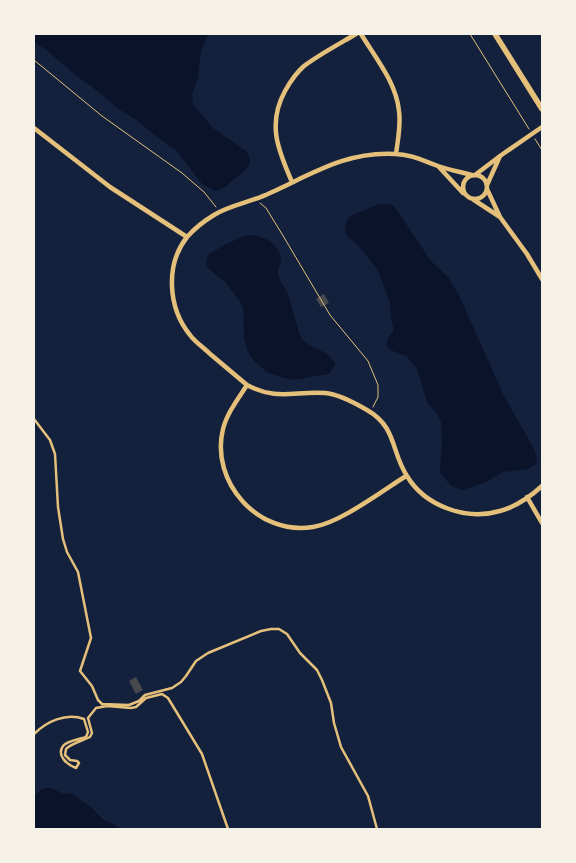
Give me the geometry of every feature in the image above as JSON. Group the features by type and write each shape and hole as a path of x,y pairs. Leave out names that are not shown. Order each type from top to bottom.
{"street":[{"path":"292,182 277,144 275,127 276,112 280,99 292,79 302,68 356,34"},
{"path":"360,34 384,72 396,96 400,128 396,154"},
{"path":"496,34 542,109"},
{"path":"464,193 463,184 473,174 542,127"},
{"path":"34,128 110,187 187,237"},
{"path":"542,279 527,254 500,217 481,177 438,166 425,160 396,154 377,154 331,164 257,199 219,212 200,224 187,237 173,267 172,280 176,312 191,338 247,385 267,394 282,396 326,393 347,400 371,412 381,419 390,433 406,476 426,498 455,511 473,514 500,512 542,486"},
{"path":"474,200 485,195 500,156"},
{"path":"438,166 467,197 500,217"},
{"path":"247,385 233,407 223,430 224,468 239,499 264,518 282,526 296,528 313,527 330,522 406,476"},
{"path":"527,497 542,523"}],"lane":[{"path":"34,419 50,440 54,454 58,508 63,540 78,572 90,638 80,671 92,686 98,700 102,704 129,705 139,701 145,695 172,688 181,682 196,660 208,653 261,632 271,629 279,630 287,634 300,652 317,670 322,680 331,703 340,747 368,796 377,829"},
{"path":"34,734 48,721 57,718 80,717 84,719 88,732 86,737 64,744 61,749 66,763 76,768 79,763 65,756 66,749 69,745 76,744 90,737 92,732 88,718 96,708 107,706 136,707 146,698 162,694 168,698 202,754 228,829"}],"path":[{"path":"470,34 542,150"},
{"path":"34,60 102,116 182,173 204,192 216,205 219,212"},
{"path":"257,199 266,208 278,227 330,315 361,352 375,375 378,385 378,397 371,412"}],"water":[{"path":"34,34 212,34 208,36 201,50 198,78 192,94 193,104 213,128 246,151 250,159 249,166 222,189 215,191 202,184 175,149 117,108 34,42"},
{"path":"379,204 394,206 431,261 448,277 458,293 503,394 534,449 537,458 536,464 528,469 503,472 486,482 463,490 451,486 440,472 441,422 427,402 417,369 406,356 387,347 387,339 394,331 390,303 378,270 345,232 346,222 350,216"},
{"path":"247,235 264,238 278,249 281,260 278,275 287,292 299,333 306,343 332,359 335,365 329,374 292,380 268,373 253,360 247,350 244,337 243,309 240,301 225,282 209,269 206,264 209,254"},
{"path":"52,788 63,794 70,793 74,795 104,820 121,829 34,829 34,797 42,789"}],"building":[{"path":"324,294 329,303 321,307 316,299"},
{"path":"136,677 143,690 136,694 129,681"}]}
